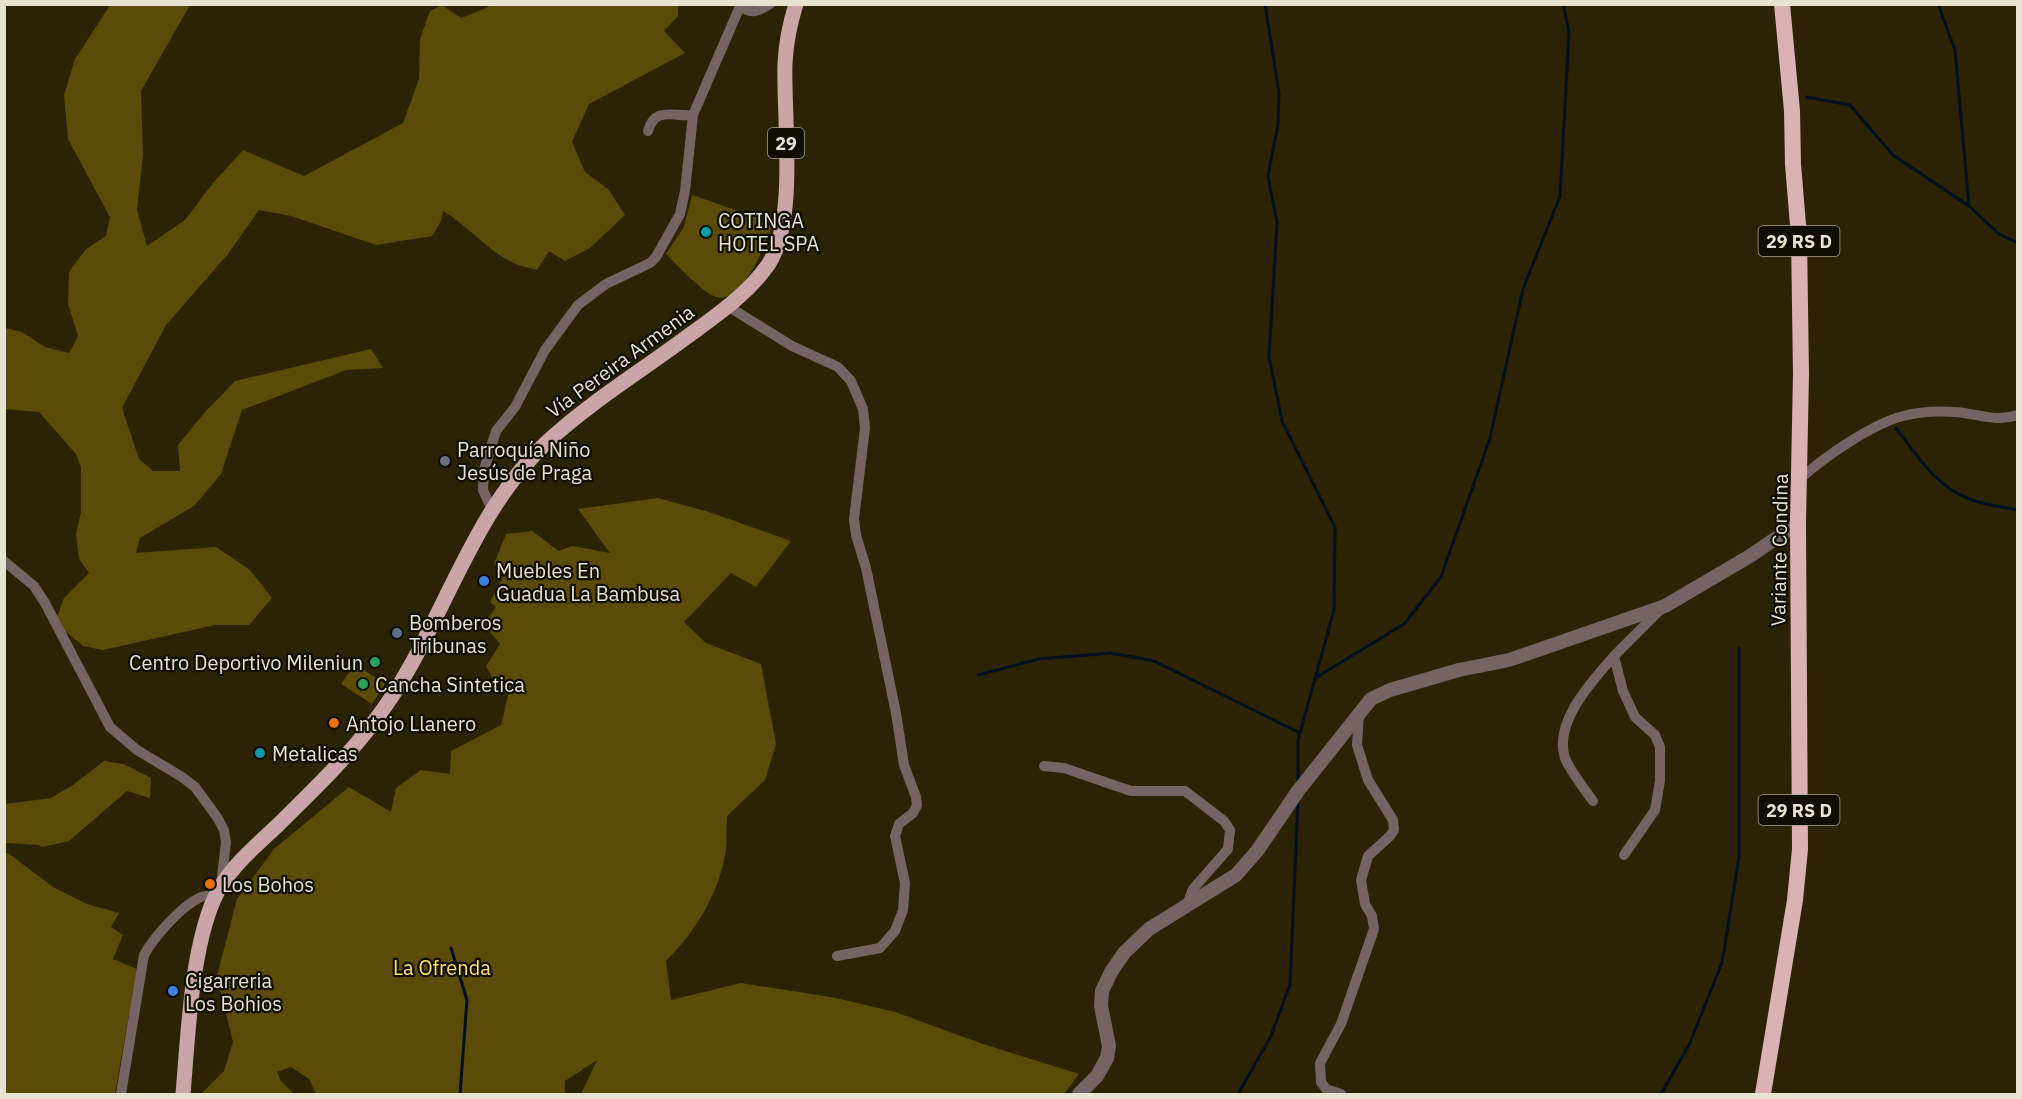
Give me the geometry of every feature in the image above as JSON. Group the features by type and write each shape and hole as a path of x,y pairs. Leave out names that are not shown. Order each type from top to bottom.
{"highway":[{"name":"Variante Condina","path":"1763,1095 1795,900 1800,849 1799,237 1793,164 1792,111 1782,4"}],"main road":[{"name":"Vía Pereira Armenia","path":"183,1095 197,965 204,927 218,892 240,862 352,748 381,712 416,654 492,510 524,465 560,431 729,307 767,266 779,243 786,190 785,62 788,36 796,4"}],"street":[{"path":"492,510 483,490 484,470 496,431 515,407 545,350 578,306 606,284 650,263 656,257 680,214 685,191 693,115 741,5 751,12 756,12 770,4"},
{"path":"648,131 654,117 661,114 693,115"},
{"path":"729,307 792,346 838,367 851,381 863,409 865,428 854,519 856,536 866,568 896,713 904,765 917,805 913,813 899,824 895,836 905,883 903,910 895,931 880,948 837,956"},
{"path":"1800,479 1836,450 1882,424 1902,416 1948,411 1997,419 2018,414"},
{"path":"1080,1095 1107,1058 1109,1047 1102,991 1124,953 1149,929 1236,875 1257,851 1298,791 1371,699 1390,690 1459,670 1509,660 1665,606 1750,556 1798,523"},
{"path":"4,561 34,586 45,603 110,727 137,750 195,787 224,830 226,842 218,892 201,897 182,911 153,939 144,955 121,1095"},
{"path":"1593,801 1565,757 1563,731 1584,691 1614,656 1665,606"},
{"path":"1614,656 1623,691 1635,717 1655,735 1660,747 1660,781 1655,810 1624,855"},
{"path":"1341,1095 1326,1089 1321,1082 1320,1063 1341,1024 1374,929 1372,916 1365,904 1361,880 1364,867 1368,856 1394,830 1393,820 1368,780 1357,745 1359,713"},
{"path":"1044,766 1065,768 1131,791 1185,791 1224,821 1230,830 1228,849 1193,889 1186,908"}],"green space":[{"path":"110,5 190,5 141,91 143,155 137,210 147,246 185,220 213,183 243,150 304,176 403,123 419,79 420,39 430,11 442,5 461,18 491,5 678,5 678,16 664,31 685,53 589,104 572,142 585,172 608,189 625,215 590,248 565,261 549,251 537,270 518,265 498,254 443,211 441,221 432,236 376,245 291,216 259,210 228,254 166,325 122,408 139,459 153,471 180,471 178,445 235,381 371,349 383,368 346,370 242,410 221,474 194,506 140,538 136,553 216,547 250,570 272,598 249,625 215,625 103,650 83,646 55,622 64,598 89,573 79,559 76,534 81,512 81,467 76,454 39,412 5,409 5,328 22,332 45,347 69,353 78,336 68,304 69,272 86,249 106,236 110,217 68,139 64,95 75,59"},
{"path":"692,195 773,223 752,270 744,282 726,297 716,297 704,290 666,254 684,227"},
{"name":"La Ofrenda","path":"658,498 709,512 791,541 756,587 731,573 684,622 706,643 761,664 776,744 765,780 727,816 723,865 705,910 697,924 666,961 671,1000 741,983 836,998 895,1012 980,1043 1079,1074 1064,1094 581,1094 597,1060 565,1081 565,1094 316,1094 309,1079 291,1067 277,1072 281,1081 294,1094 201,1094 224,1071 233,1042 217,976 237,899 274,849 349,787 391,812 396,788 421,770 450,774 451,751 501,725 509,692 494,681 486,666 500,644 487,628 482,627 496,607 490,602 503,577 494,564 506,534 532,531 559,551 572,546 610,553 578,509"},
{"name":"Cancha Sintetica","path":"355,664 385,684 372,704 341,684"},
{"path":"104,761 123,764 151,778 150,798 127,791 69,841 42,847 5,843 5,804 51,798 73,785"},
{"path":"8,853 53,887 87,904 119,913 111,927 123,935 113,959 137,969 115,1094 5,1094 4,854"}],"waterway":[{"path":"1265,4 1279,93 1278,124 1268,176 1277,223 1269,357 1282,421 1335,527 1334,610 1298,740 1298,781"},
{"path":"1317,677 1404,624 1441,577 1490,438 1523,289 1560,196 1569,32 1563,4"},
{"path":"1938,4 1955,50 1969,206"},
{"path":"1807,97 1850,105 1893,155 1969,206 1999,234 2018,243"},
{"path":"1896,428 1929,470 1948,488 1977,502 2018,510"},
{"path":"1661,1094 1689,1045 1722,963 1739,857 1739,648"},
{"path":"978,675 1039,659 1111,653 1154,661 1300,733"},
{"path":"1238,1094 1270,1038 1290,985 1298,800"},
{"path":"451,948 467,1000 460,1094"}],"place":[{"name":"COTINGA HOTEL SPA","path":"706,232"},
{"name":"Parroquía Niño Jesús de Praga","path":"445,461"},
{"name":"Muebles En Guadua La Bambusa","path":"484,581"},
{"name":"Bomberos Tribunas","path":"397,633"},
{"name":"Centro Deportivo Mileniun","path":"375,662"},
{"name":"Cancha Sintetica","path":"363,684"},
{"name":"Antojo Llanero","path":"334,723"},
{"name":"Metalicas","path":"260,753"},
{"name":"Los Bohos","path":"210,884"},
{"name":"Cigarreria Los Bohios","path":"173,991"}]}
